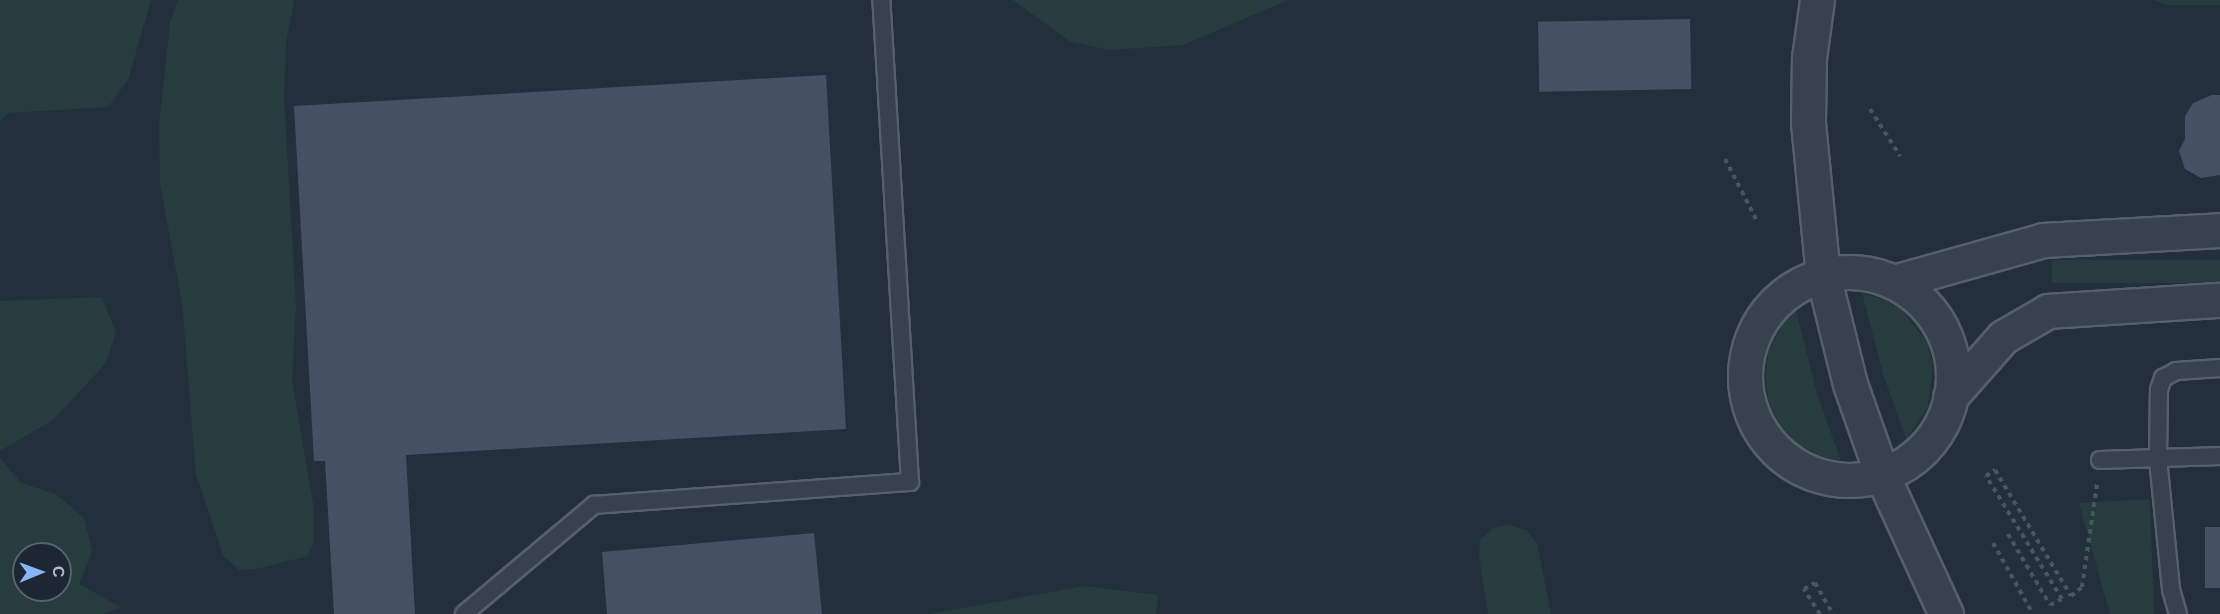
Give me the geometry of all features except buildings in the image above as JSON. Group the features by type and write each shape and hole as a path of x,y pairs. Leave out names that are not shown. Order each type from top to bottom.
{"street":[{"path":"1817,0 1809,58 1808,123 1823,275 1850,384 1882,475 1946,614"},
{"path":"1894,282 2043,240 2220,230"},
{"path":"1871,274 1894,282 1932,312 1944,333 1953,360 1950,398 1934,437 1916,457 1882,475 1842,481 1816,476 1786,459 1764,436 1750,408 1745,376 1750,345 1764,316 1800,284 1823,275 1871,274"},
{"path":"1950,398 2003,337 2048,310 2220,300"}],"lane":[{"path":"464,614 594,505 910,482 881,0"},
{"path":"2178,614 2171,589 2158,458 2159,390 2163,378 2176,371 2220,368"},
{"path":"2100,460 2220,456"}],"path":[{"path":"1870,109 1900,156"},
{"path":"1725,159 1757,220"},
{"path":"2008,534 2050,605 2062,598 1986,476 1995,470 2071,596 2082,587 2100,460"},
{"path":"1993,543 2033,614"},
{"path":"1820,614 1804,589 1815,584 1833,614"}],"green space":[{"path":"0,0 151,0 128,80 108,107 8,113 0,121"},
{"path":"178,0 294,0 286,44 284,97 296,306 292,381 313,503 314,540 308,556 256,569 239,570 223,555 196,475 182,303 160,184 159,125 170,22"},
{"path":"1013,0 1288,0 1183,45 1109,50 1069,41"},
{"path":"2154,0 2220,0 2220,5 2167,5"},
{"path":"2052,260 2220,260 2220,283 2052,283"},
{"path":"1862,293 1885,300 1902,310 1926,341 1933,363 1928,407 1906,439 1883,374"},
{"path":"102,297 116,333 105,364 53,420 0,451 0,301"},
{"path":"1796,311 1817,394 1841,461 1823,457 1798,444 1780,425 1769,402 1765,376 1769,350 1781,327"},
{"path":"0,458 21,483 56,494 84,518 92,551 79,584 122,608 103,614 0,614"},
{"path":"2150,499 2154,614 2110,614 2079,503"},
{"path":"1509,525 1526,530 1537,543 1551,614 1488,614 1479,556 1480,540 1493,528"},
{"path":"1084,586 1158,595 1156,614 930,614"}]}
